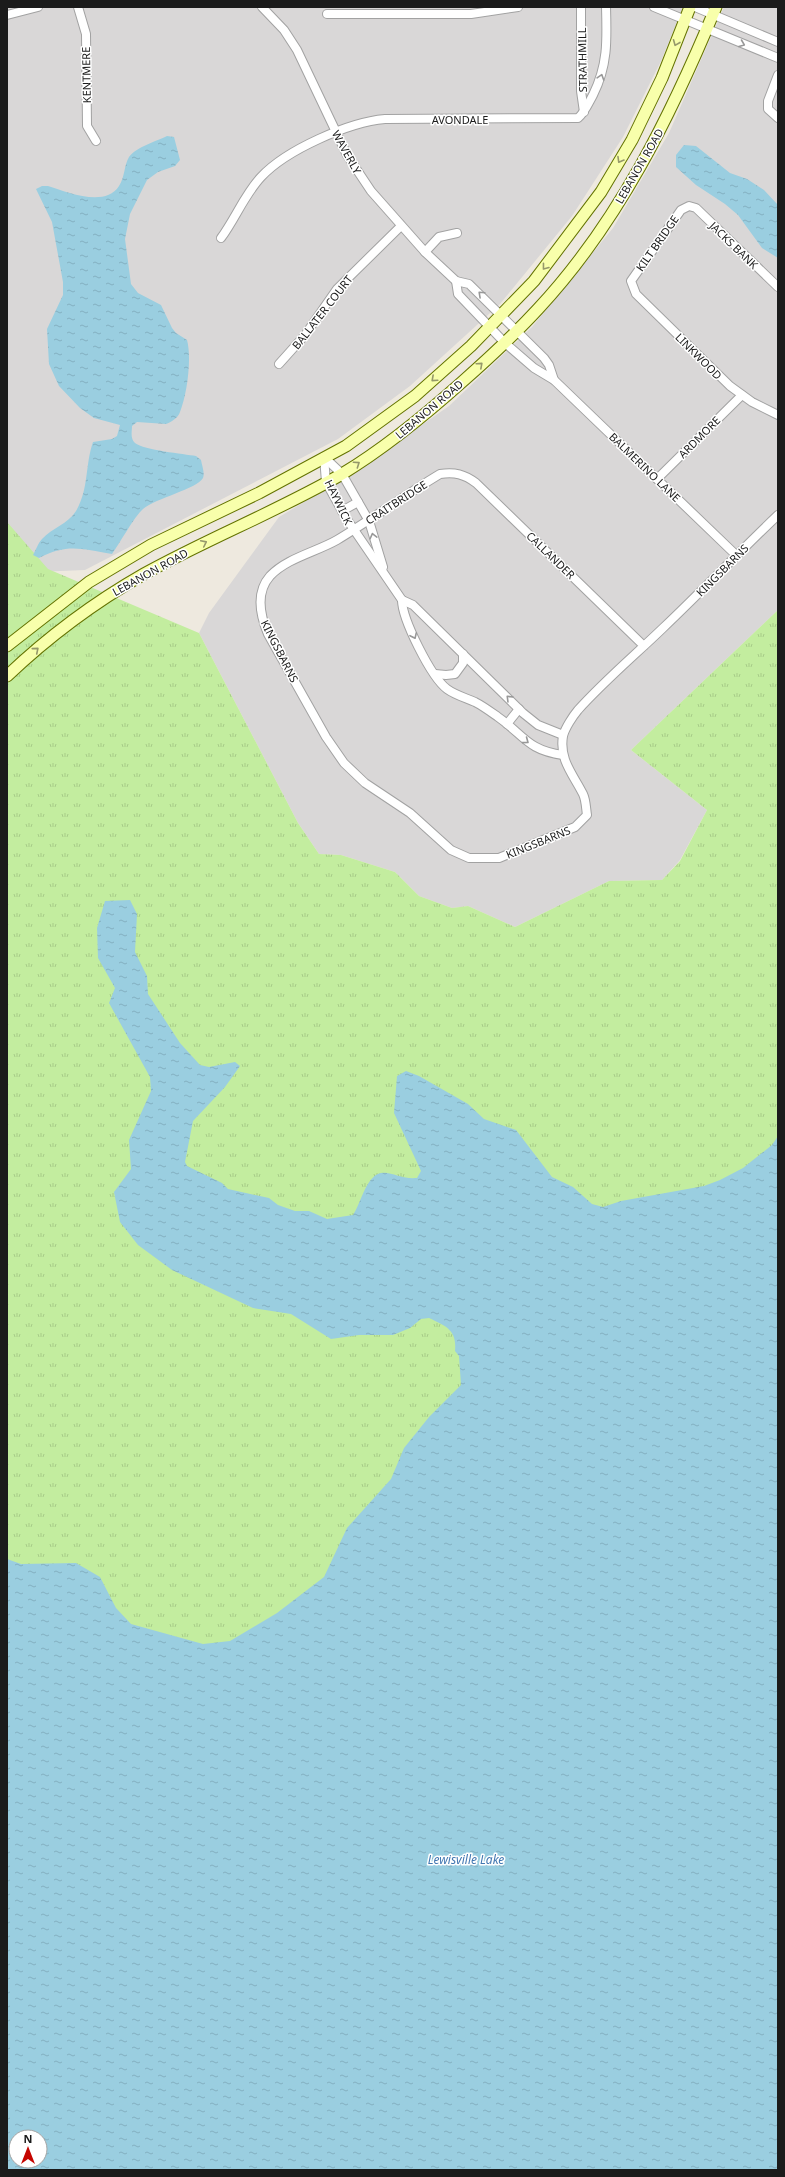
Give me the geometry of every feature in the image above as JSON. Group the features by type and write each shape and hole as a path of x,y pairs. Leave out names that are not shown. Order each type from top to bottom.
{"main road":[{"name":"LEBANON ROAD","path":"7,646 89,582 151,545 259,493 346,446 415,396 502,314 534,281 601,192 632,140 662,78 690,7"},
{"name":"LEBANON ROAD","path":"7,676 72,621 136,578 342,474 429,411 505,343 539,308 569,271 625,192 670,112 714,11"}],"street":[{"path":"7,15 38,7"},
{"name":"KENTMERE","path":"78,7 86,34 87,126 96,142"},
{"name":"WAVERLY","path":"262,7 284,30 297,50 347,155 371,191 425,252 456,281 469,284 502,314"},
{"path":"327,14 471,14 518,7"},
{"name":"STRATHMILL","path":"581,7 581,91 584,112"},
{"path":"584,112 601,80 607,56 606,7"},
{"path":"654,7 778,58"},
{"path":"694,7 714,11 778,42"},
{"path":"778,75 768,101 768,109 778,118"},
{"name":"AVONDALE","path":"221,238 250,192 268,170 283,159 336,132 360,122 385,118 575,119 584,112"},
{"name":"KILT BRIDGE","path":"631,284 632,278 678,213 683,208 688,206"},
{"name":"JACKS BANK","path":"688,206 696,208 778,287"},
{"name":"BALLATER COURT","path":"278,364 305,335 344,282 401,226"},
{"path":"425,252 439,237 457,233"},
{"name":"WAVERLY","path":"456,281 458,294 490,325"},
{"name":"LINKWOOD","path":"631,284 636,294 730,386 742,395 778,415"},
{"name":"BALMERINO LANE","path":"502,314 547,361 554,380"},
{"name":"BALMERINO LANE","path":"490,325 505,343 534,368 554,380 736,555"},
{"name":"ARDMORE","path":"657,478 742,395"},
{"name":"HAYWICK","path":"324,457 342,474 369,521 387,578"},
{"name":"HAYWICK","path":"324,457 326,482 352,529 402,600 413,605 519,709 538,725 563,735"},
{"name":"CRAITBRIDGE","path":"262,589 270,576 284,566 337,540 352,529 369,521 440,474 452,472"},
{"name":"CALLANDER","path":"452,472 465,475 476,483 644,646"},
{"path":"342,511 358,502"},
{"name":"KINGSBARNS","path":"262,589 260,606 262,619 266,629 330,744 344,763 365,783 410,813 451,850 469,858 499,858 575,827 587,815 584,796 567,768 562,755 563,735 577,711 778,515"},
{"name":"HAYWICK","path":"402,600 402,611 419,646 435,674 446,688 476,703 507,724 517,734 542,751 562,755"},
{"path":"435,674 454,674 463,663 463,654"},
{"path":"507,724 519,709"}],"shaded area":[{"path":"7,7 683,7 661,61 623,137 572,216 500,304 410,386 338,439 85,570 36,572 7,522"},
{"path":"724,7 778,7 778,610 631,750 707,810 680,860 662,880 609,881 515,927 468,906 452,908 419,896 395,872 341,855 319,854 298,823 199,633 209,613 279,517 353,473 449,406 532,327 613,228 669,133"}],"green space":[{"path":"7,522 48,569 199,633 298,823 319,854 341,855 395,872 419,896 452,908 468,906 515,927 609,881 662,880 680,861 707,810 631,750 778,610 778,1401 63,2170 7,2170"}],"water":[{"path":"167,136 174,137 180,160 175,166 158,172 147,180 130,214 125,239 131,284 138,293 161,305 172,328 176,333 187,340 189,366 187,386 183,405 178,416 166,424 137,422 132,426 132,437 135,443 147,448 196,456 201,460 204,476 193,486 157,501 143,509 131,524 112,554 75,548 58,550 39,558 33,555 38,545 46,535 73,515 80,503 85,486 93,442 112,439 117,436 120,425 94,418 80,408 59,386 49,364 47,329 63,295 63,282 52,222 36,189 42,186 48,186 75,194 95,197 113,193 119,186 127,160 132,153 141,147"},
{"path":"684,145 696,146 730,173 747,179 764,190 778,205 778,258 762,248 738,215 725,204 696,185 676,167 676,155"},
{"name":"Lewisville Lake","path":"130,900 137,914 135,952 147,976 148,994 180,1043 200,1065 209,1067 235,1062 240,1066 225,1087 193,1121 185,1162 187,1166 222,1183 228,1189 269,1198 278,1205 295,1211 309,1211 327,1219 353,1215 370,1181 380,1173 387,1173 408,1178 417,1178 421,1171 394,1113 397,1076 406,1071 419,1076 468,1104 484,1119 516,1130 552,1177 573,1187 592,1204 603,1207 621,1201 704,1186 720,1180 743,1168 772,1145 778,1136 778,2170 7,2170 7,1559 21,1564 76,1563 100,1577 116,1608 131,1624 203,1644 230,1641 277,1613 324,1577 347,1528 391,1479 404,1448 429,1417 461,1385 459,1356 455,1351 452,1333 445,1326 429,1318 421,1319 410,1328 393,1335 359,1335 331,1339 291,1314 253,1308 172,1270 138,1245 120,1222 114,1192 131,1169 129,1140 151,1091 150,1077 109,1003 115,988 98,958 97,928 105,901"}]}
